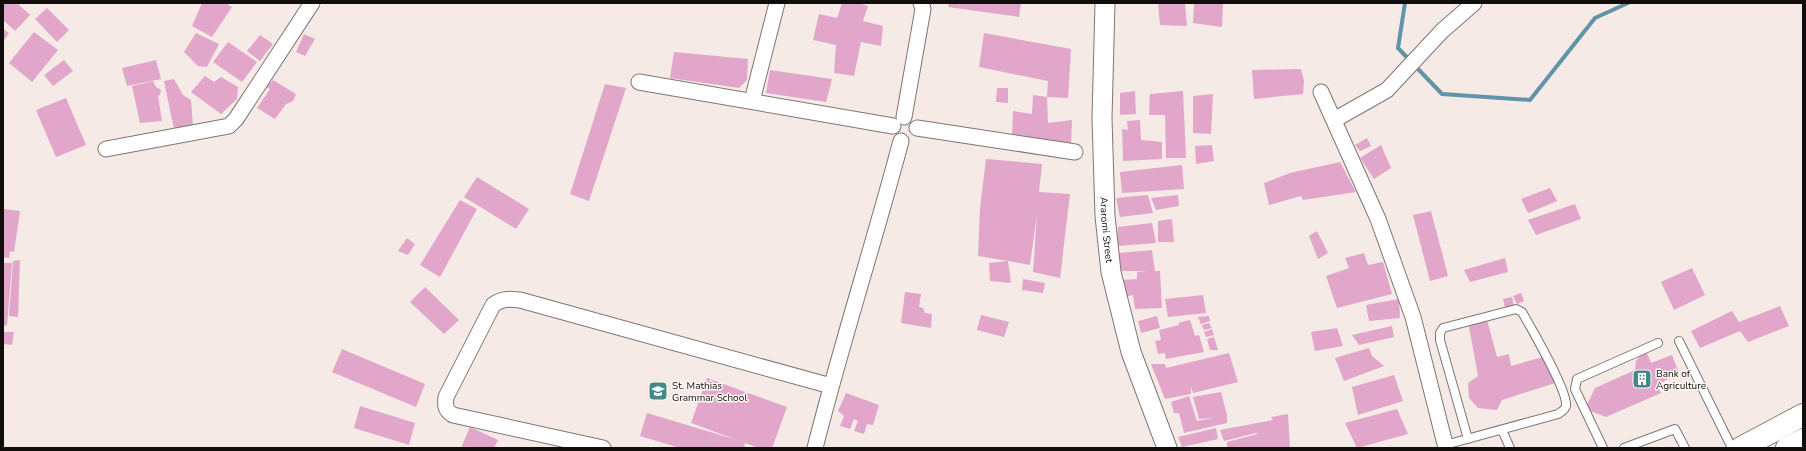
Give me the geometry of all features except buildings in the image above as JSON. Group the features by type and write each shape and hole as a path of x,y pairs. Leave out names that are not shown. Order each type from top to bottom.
{"main road":[{"path":"1741,448 1803,415"},
{"path":"1787,448 1803,440"}],"street":[{"path":"106,149 229,126 236,119 312,3"},
{"path":"752,101 777,3"},
{"path":"639,82 752,101 898,121 912,120 917,128 916,133 910,140 901,141 894,135 898,121 923,9 921,3"},
{"name":"Araromi Street","path":"1105,3 1102,118 1105,216 1111,272 1131,352 1167,448"},
{"path":"1334,120 1387,90 1442,30 1474,3"},
{"path":"1321,92 1378,219 1413,317 1446,446"},
{"path":"917,128 1074,152"},
{"path":"815,448 831,386 877,232 901,141"},
{"path":"603,448 453,415 447,411 445,405 446,397 493,305 506,299 520,300 831,386"}],"lane":[{"path":"1446,446 1558,414 1563,411 1566,406 1565,397 1550,362 1522,312 1516,310 1443,328 1440,333 1440,340 1468,439"},
{"path":"1679,341 1732,448"},
{"path":"1603,448 1575,389 1577,379 1658,343"},
{"path":"1624,448 1675,429 1685,448"},
{"path":"1502,430 1510,448"}],"waterway":[{"path":"1405,3 1398,48 1442,94 1530,100 1595,18 1628,3"}],"place":[{"name":"Bank of Agriculture","path":"1642,379"},
{"name":"St. Mathias Grammar School","path":"658,391"}]}
